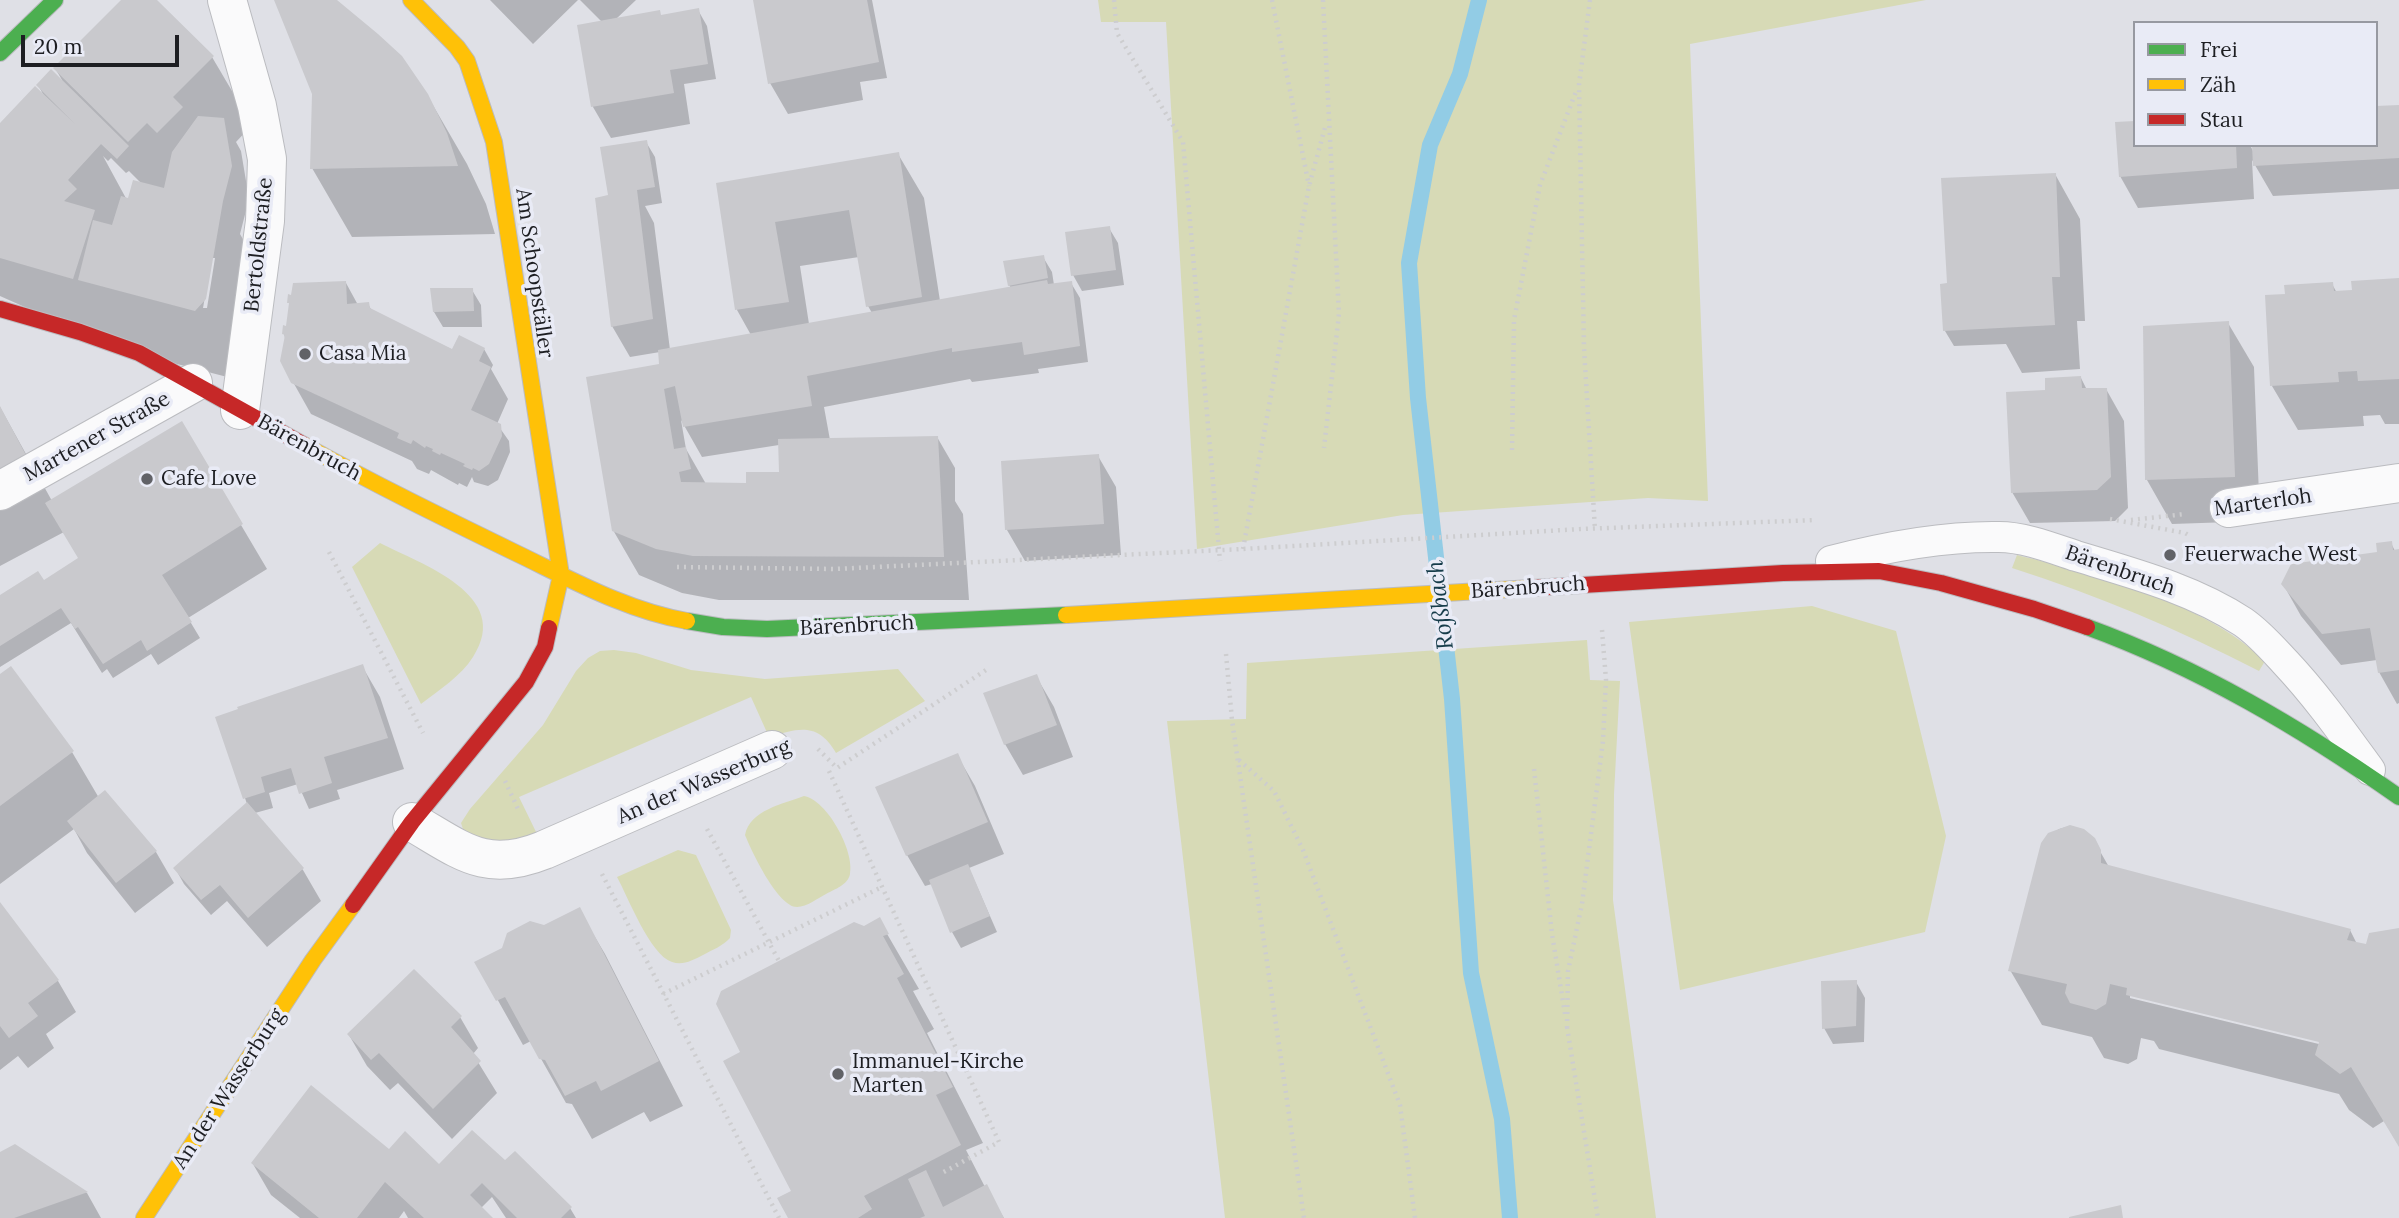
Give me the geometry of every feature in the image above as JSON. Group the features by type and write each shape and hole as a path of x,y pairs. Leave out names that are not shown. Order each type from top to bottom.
{"main road":[{"path":"0,53 55,0"},
{"name":"Am Schoopställer","path":"411,0 457,47 467,61 494,142 561,575"},
{"name":"Bärenbruch","path":"0,309 80,332 139,354 393,494 561,575 635,607 677,619 723,627 756,629 830,627 1222,607 1783,573 1879,571 2022,604 2132,642 2193,671 2321,743 2389,790"},
{"name":"An der Wasserburg","path":"144,1218 313,961 412,822 526,682 545,647 561,575"}],"street":[{"name":"Bertoldstraße","path":"227,0 257,106 267,159 265,221 240,410"},
{"name":"Martener Straße","path":"0,491 193,383"},
{"name":"Marterloh","path":"2229,508 2399,483"},
{"name":"An der Wasserburg","path":"412,822 474,856 506,861 544,850 772,750"}],"lane":[{"name":"Bärenbruch","path":"1783,573 1867,552 1949,540 2001,537 2049,547 2159,583 2206,601 2244,623 2269,645 2318,698 2389,790"}],"path":[{"path":"1114,0 1117,33 1183,142 1220,550"},
{"path":"1272,0 1309,186"},
{"path":"1323,0 1339,314 1324,448"},
{"path":"1590,0 1579,85 1584,348 1594,511"},
{"path":"1512,450 1514,320 1540,185 1579,85"},
{"path":"1243,549 1309,186 1327,119"},
{"name":"Marterloh","path":"2127,520 2229,508"},
{"path":"664,567 835,569 1503,534"},
{"path":"329,552 423,733"},
{"path":"1567,1028 1568,971 1582,904 1603,741 1606,680 1598,584"},
{"path":"1222,607 1238,759 1304,1218"},
{"name":"An der Wasserburg","path":"772,750 808,738 837,768 997,662"},
{"path":"1238,759 1274,791 1303,850 1400,1105 1415,1218"},
{"path":"1534,769 1552,934 1598,1218"},
{"path":"829,771 999,1142 942,1173"},
{"path":"705,825 779,961"},
{"path":"600,870 779,1218"},
{"path":"663,994 882,887"}],"green space":[{"path":"1098,0 1926,0 1690,44 1708,501 1648,498 1403,515 1197,549 1166,22 1101,22"},
{"path":"380,543 418,561 457,585 472,599 482,616 482,635 473,657 456,677 421,704 352,567"},
{"path":"2017,555 2115,582 2181,607 2240,640 2265,661 2259,671 2138,614 2012,568"},
{"path":"1812,606 1896,631 1946,836 1925,932 1680,990 1629,622"},
{"path":"1587,640 1590,680 1620,681 1614,794 1613,900 1656,1218 1225,1218 1167,721 1246,719 1247,663"},
{"path":"600,651 636,653 691,670 765,679 898,669 925,701 836,753 822,736 807,730 769,737 751,697 519,797 538,836 500,842 473,835 463,829 461,823 470,809 543,725 576,671 588,658"},
{"path":"804,796 822,807 838,828 848,853 850,874 841,886 797,907 790,905 774,889 745,835 753,819 760,814"},
{"path":"678,850 696,855 731,930 730,938 721,946 680,963 672,962 656,949 640,924 617,877"}],"building":[{"path":"121,0 157,0 214,56 173,97 183,107 157,133 147,123 128,142 53,68"},
{"path":"274,0 337,0 378,34 402,56 428,94 447,133 458,166 310,169 312,94"},
{"path":"753,0 867,0 879,62 768,84"},
{"path":"699,8 708,64 670,70 674,93 591,107 577,25 660,10 661,15"},
{"path":"51,69 129,146 117,159 101,144 68,180 77,189 64,201 95,210 73,279 0,258 0,123 35,86 75,124 36,85"},
{"path":"2399,105 2399,158 2253,166 2252,147 2378,147 2378,106"},
{"path":"198,116 224,118 232,166 223,201 206,299 195,311 78,280 93,220 112,225 121,196 128,198 133,180 164,188 172,152"},
{"path":"2133,121 2133,147 2236,147 2237,168 2119,177 2115,122"},
{"path":"647,140 655,187 637,190 653,319 611,327 595,198 608,195 600,147"},
{"path":"899,152 922,297 866,307 849,210 775,222 789,302 735,310 716,183"},
{"path":"2056,173 2060,277 2052,277 2055,325 1943,331 1940,284 1947,283 1941,178"},
{"path":"1110,226 1116,270 1071,276 1065,232"},
{"path":"1044,255 1048,278 1008,286 1003,261"},
{"path":"2399,278 2399,379 2358,381 2357,371 2338,372 2339,382 2270,386 2265,295 2285,294 2284,285 2333,282 2334,291 2352,290 2351,281"},
{"path":"1047,280 1048,284 1072,281 1080,346 1024,355 1022,342 952,352 952,348 807,376 812,406 683,427 675,386 664,389 674,449 686,447 691,469 679,472 681,482 746,483 746,472 779,472 778,439 938,436 944,557 693,556 656,549 612,531 586,377 659,364 658,350"},
{"path":"346,281 347,304 369,302 370,308 452,349 459,335 485,348 479,361 491,367 471,410 501,424 502,436 489,464 479,471 473,468 472,470 463,466 465,464 441,453 440,455 413,440 411,444 397,438 399,433 291,383 280,361 288,294 291,295 293,283"},
{"path":"430,288 473,288 474,311 433,312"},
{"path":"2229,321 2235,477 2145,480 2143,326"},
{"path":"2081,376 2082,388 2107,388 2111,477 2097,490 2011,493 2006,392 2045,390 2045,378"},
{"path":"0,406 29,461 0,477"},
{"path":"182,421 243,524 162,575 192,622 147,651 141,640 103,664 78,627 75,629 61,608 0,646 0,595 38,571 44,580 78,558 45,503"},
{"path":"1099,454 1104,524 1005,530 1001,461"},
{"path":"2392,541 2393,550 2399,549 2399,670 2378,673 2370,628 2322,634 2281,584 2291,564 2377,552 2376,543"},
{"path":"363,664 388,738 324,757 332,783 299,794 291,768 261,777 265,792 243,799 215,717"},
{"path":"11,666 74,751 0,806 0,674"},
{"path":"1037,674 1057,725 1004,745 983,693"},
{"path":"958,753 988,822 906,856 875,787"},
{"path":"105,790 157,851 116,883 67,821"},
{"path":"247,802 304,868 248,918 220,885 201,900 173,868"},
{"path":"2070,825 2084,829 2095,838 2101,850 2101,863 2351,929 2347,940 2366,944 2369,933 2399,928 2399,1147 2351,1067 2340,1074 2315,1055 2319,1042 2126,995 2127,988 2110,984 2106,1004 2096,1010 2070,1003 2065,993 2067,984 2008,971 2041,843 2048,833"},
{"path":"968,864 990,916 950,933 929,880"},
{"path":"0,902 59,980 28,1003 38,1016 9,1038 0,1026"},
{"path":"580,907 659,1061 601,1091 596,1081 565,1096 545,1060 539,1059 505,997 496,1001 474,962 502,948 507,933 530,921 544,925"},
{"name":"Immanuel-Kirche Marten","path":"880,917 889,934 883,936 904,974 897,978 953,1087 936,1095 961,1145 864,1196 872,1209 858,1218 788,1218 777,1198 791,1191 723,1061 740,1052 716,1004 721,991 854,922 864,926"},
{"path":"414,969 462,1016 451,1027 481,1061 433,1109 379,1053 371,1060 347,1034"},
{"path":"1857,980 1856,1026 1822,1029 1821,981"},
{"path":"311,1085 389,1149 405,1131 439,1164 472,1130 505,1160 515,1151 572,1207 561,1218 517,1218 482,1183 470,1195 493,1218 424,1218 385,1182 357,1218 319,1218 251,1163"},
{"path":"15,1144 88,1192 14,1218 0,1218 0,1152"},
{"path":"926,1170 943,1207 987,1184 1004,1218 920,1218 925,1216 908,1179"},
{"path":"2121,1205 2123,1218 2069,1218 2069,1217"}],"waterway":[{"name":"Roßbach","path":"1479,0 1460,74 1430,145 1409,263 1418,398 1452,699 1471,973 1502,1119 1510,1218"}],"traffic: fast":[{"path":"0,53 55,0"},
{"path":"687,621 723,627 767,629 1066,615"},
{"path":"2087,627 2169,661 2248,702 2325,747 2399,797"}],"traffic: slow":[{"path":"411,0 457,47 467,61 494,142 561,575 549,628"},
{"path":"304,445 410,501 580,584 643,610 687,621"},
{"path":"1066,615 1532,588"},
{"path":"144,1218 313,960 353,905"}],"traffic: jam":[{"path":"0,309 80,332 139,353 304,445"},
{"path":"1532,588 1783,573 1879,571 1941,583 2087,627"},
{"path":"353,905 412,822 526,682 545,647 549,628"}],"place":[{"name":"Casa Mia","path":"305,354"},
{"name":"Cafe Love","path":"147,479"},
{"name":"Feuerwache West","path":"2170,555"},
{"name":"Immanuel-Kirche Marten","path":"838,1074"}]}
